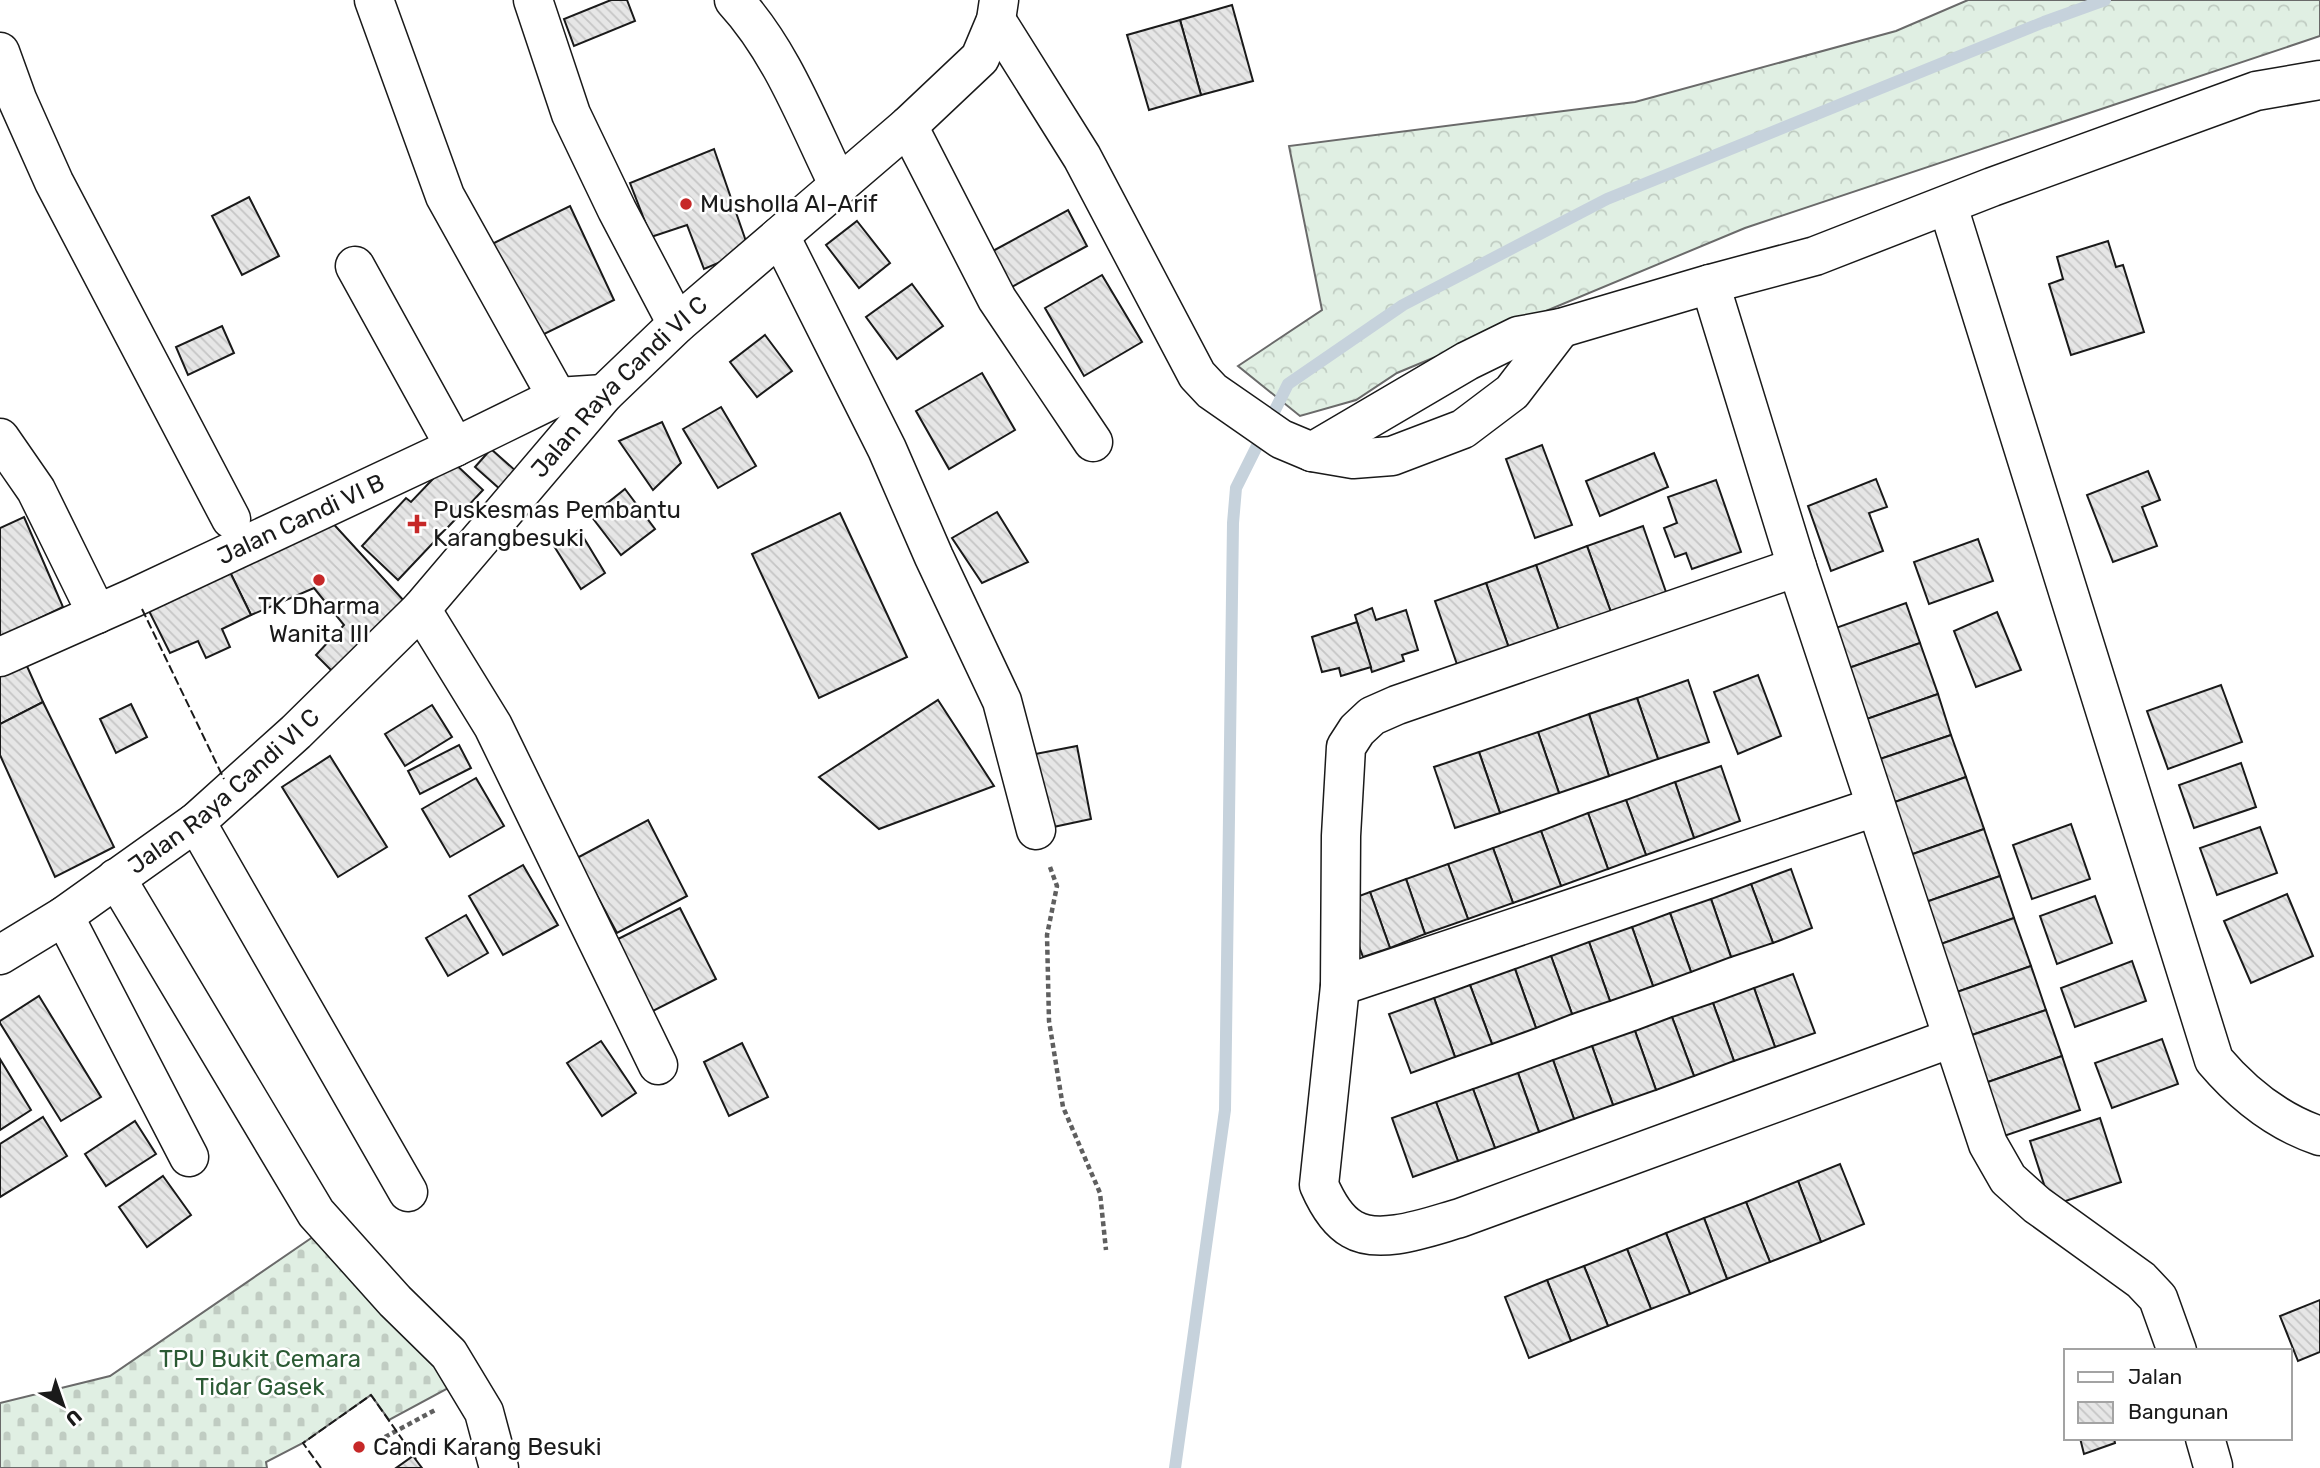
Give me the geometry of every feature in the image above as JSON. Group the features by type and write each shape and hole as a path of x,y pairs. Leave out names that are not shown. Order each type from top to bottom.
{"street":[{"path":"374,0 445,196 557,397"},
{"path":"533,0 571,114 617,211 677,324"},
{"path":"734,0 751,18 783,71 839,186"},
{"path":"997,10 1082,157 1197,375 1212,391 1296,446 1353,459 1392,456 1463,429 1512,392 1561,328"},
{"name":"Jalan Raya Candi VI C","path":"0,955 64,916 196,822 296,732 421,608 604,394 677,324 908,126 980,58 997,10"},
{"path":"0,52 17,99 54,182 231,519"},
{"path":"1296,446 1518,336 1561,328 1815,256 1992,187 2256,91 2320,80"},
{"path":"908,126 997,299 1093,442"},
{"path":"1948,206 2214,1060 2237,1087 2281,1119 2320,1136"},
{"path":"780,236 887,449 1002,701 1036,830"},
{"path":"355,266 455,447"},
{"path":"1710,284 1797,567 1988,1143 2008,1179 2037,1205 2141,1280 2158,1298 2176,1349"},
{"name":"Jalan Candi VI B","path":"0,657 455,447 557,397 604,394"},
{"path":"0,438 36,490 97,614"},
{"path":"1797,567 1372,716 1357,730 1346,747 1340,986 1319,1185 1328,1205 1352,1229 1369,1234 1398,1234 1460,1218 1952,1038"},
{"path":"421,608 493,726 658,1065"},
{"path":"1340,986 1875,807"},
{"path":"196,822 408,1192"},
{"path":"116,878 316,1213 395,1301 449,1354 484,1412 499,1468"},
{"path":"64,916 189,1157"}],"path":[{"path":"1036,830 1057,886 1047,935 1049,1021 1063,1107 1100,1193 1106,1250"},
{"path":"385,1437 471,1391"}],"green space":[{"path":"1968,0 2320,0 2320,36 1745,228 1397,373 1356,400 1300,416 1238,366 1322,310 1289,146 1635,102 1896,31"},
{"name":"TPU Bukit Cemara Tidar Gasek","path":"323,1230 454,1385 389,1420 371,1395 303,1443 266,1462 267,1468 0,1468 0,1403 110,1376"}],"building":[{"path":"611,0 627,0 635,21 574,46 564,19"},
{"path":"1232,5 1253,81 1201,95 1180,20"},
{"path":"1180,20 1201,95 1149,110 1127,35"},
{"name":"Musholla Al-Arif","path":"714,149 749,250 704,269 687,225 651,237 630,183"},
{"path":"249,197 279,256 242,275 212,216"},
{"path":"570,206 614,300 536,338 492,244"},
{"path":"1068,210 1087,246 1010,288 991,252"},
{"path":"857,221 890,263 859,288 826,245"},
{"path":"2108,241 2116,267 2123,265 2144,332 2071,355 2049,284 2063,279 2057,257"},
{"path":"1102,275 1142,342 1084,376 1045,308"},
{"path":"912,284 943,326 897,359 866,317"},
{"path":"222,326 234,353 188,375 176,347"},
{"path":"765,335 792,371 757,397 730,362"},
{"path":"982,373 1015,430 949,469 916,411"},
{"path":"721,407 756,466 718,488 683,429"},
{"path":"662,422 681,463 653,490 619,441"},
{"path":"1542,445 1572,525 1535,538 1506,459"},
{"path":"491,449 517,472 501,490 475,467"},
{"path":"1654,453 1668,487 1600,516 1586,481"},
{"name":"Puskesmas Pembantu Karangbesuki","path":"451,460 483,490 398,580 362,546 406,498 411,502"},
{"path":"2148,471 2160,500 2142,507 2157,546 2113,562 2087,495"},
{"path":"1876,479 1887,507 1869,513 1883,551 1831,571 1808,506"},
{"path":"1716,480 1741,552 1692,569 1686,553 1675,557 1664,528 1677,523 1668,497"},
{"path":"625,489 655,529 621,555 591,516"},
{"path":"997,512 1028,562 982,583 952,538"},
{"path":"840,513 907,657 819,698 752,554"},
{"path":"24,517 63,607 0,637 0,528"},
{"path":"328,518 405,602 334,673 316,655 344,625 314,588 251,615 227,566"},
{"path":"1643,526 1667,595 1612,615 1587,546"},
{"path":"579,530 605,573 581,589 554,546"},
{"path":"1978,539 1993,581 1929,604 1914,562"},
{"path":"1587,546 1612,615 1560,634 1536,565"},
{"path":"1536,565 1560,634 1510,651 1486,583"},
{"path":"227,566 251,615 222,629 230,647 206,658 198,641 170,653 146,605"},
{"path":"1486,583 1510,651 1459,670 1435,601"},
{"path":"1906,603 1920,643 1843,670 1830,630"},
{"path":"1372,608 1376,620 1406,610 1418,650 1402,655 1404,661 1372,672 1355,615"},
{"path":"1997,612 2021,670 1976,687 1954,631"},
{"path":"1357,622 1371,667 1341,676 1339,668 1322,672 1312,637"},
{"path":"1920,643 1938,694 1861,721 1843,670"},
{"path":"22,655 43,702 0,724 0,666"},
{"path":"1758,675 1781,736 1738,754 1714,692"},
{"path":"1688,680 1709,742 1658,759 1637,698"},
{"path":"2221,685 2242,742 2168,769 2147,711"},
{"path":"1938,694 1951,735 1874,761 1861,721"},
{"path":"1637,698 1658,759 1609,776 1589,714"},
{"path":"938,700 994,786 879,829 819,777"},
{"path":"43,702 114,847 55,877 0,755 0,724"},
{"path":"131,704 147,737 116,753 100,719"},
{"path":"432,705 452,737 405,766 385,734"},
{"path":"1589,714 1609,776 1559,793 1538,732"},
{"path":"1538,732 1559,793 1500,813 1479,752"},
{"path":"1951,735 1966,777 1889,804 1874,761"},
{"path":"459,745 471,768 420,794 408,771"},
{"path":"1077,746 1091,819 1044,829 1030,755"},
{"path":"1479,752 1500,813 1455,828 1434,767"},
{"path":"330,756 387,847 338,877 282,787"},
{"path":"2241,763 2256,807 2194,828 2179,785"},
{"path":"1721,766 1740,821 1694,838 1675,782"},
{"path":"1966,777 1984,829 1907,856 1889,804"},
{"path":"476,778 504,826 450,857 422,809"},
{"path":"1675,782 1694,838 1646,855 1626,800"},
{"path":"1626,800 1646,855 1608,869 1588,813"},
{"path":"1588,813 1608,869 1561,886 1541,831"},
{"path":"648,820 687,896 617,933 577,858"},
{"path":"2071,824 2090,879 2032,899 2013,845"},
{"path":"2260,827 2277,873 2217,895 2200,848"},
{"path":"1984,829 2000,876 1923,903 1907,856"},
{"path":"1541,831 1561,886 1513,903 1493,848"},
{"path":"1493,848 1513,903 1468,919 1448,864"},
{"path":"1448,864 1468,919 1425,934 1406,879"},
{"path":"523,865 558,925 503,955 469,896"},
{"path":"1791,869 1812,928 1773,943 1751,884"},
{"path":"2000,876 2014,918 1938,945 1923,903"},
{"path":"1406,879 1425,934 1390,948 1370,892"},
{"path":"1751,884 1773,943 1731,957 1711,899"},
{"path":"1370,892 1390,948 1363,957 1343,902"},
{"path":"2287,894 2313,956 2251,983 2224,921"},
{"path":"2095,896 2112,943 2057,964 2040,916"},
{"path":"1711,899 1731,957 1691,972 1670,913"},
{"path":"680,908 716,979 651,1012 614,941"},
{"path":"1670,913 1691,972 1653,986 1632,927"},
{"path":"466,915 488,953 448,976 426,938"},
{"path":"2014,918 2031,966 1954,993 1938,945"},
{"path":"1632,927 1653,986 1610,1001 1589,942"},
{"path":"1589,942 1610,1001 1572,1014 1551,956"},
{"path":"1551,956 1572,1014 1536,1028 1515,969"},
{"path":"2132,961 2146,1001 2075,1027 2061,988"},
{"path":"2031,966 2046,1010 1969,1036 1954,993"},
{"path":"1515,969 1536,1028 1492,1044 1470,985"},
{"path":"1793,974 1815,1033 1775,1047 1754,988"},
{"path":"1470,985 1492,1044 1455,1057 1434,998"},
{"path":"1754,988 1775,1047 1734,1061 1713,1003"},
{"path":"39,996 101,1097 61,1121 0,1023"},
{"path":"1434,998 1455,1057 1411,1073 1389,1014"},
{"path":"1713,1003 1734,1061 1694,1076 1672,1017"},
{"path":"2046,1010 2062,1056 1985,1083 1969,1036"},
{"path":"1672,1017 1694,1076 1656,1090 1635,1031"},
{"path":"1635,1031 1656,1090 1613,1105 1592,1046"},
{"path":"2162,1039 2178,1084 2112,1108 2095,1063"},
{"path":"601,1041 636,1093 602,1116 567,1063"},
{"path":"742,1043 768,1097 729,1116 704,1062"},
{"path":"1592,1046 1613,1105 1574,1119 1553,1060"},
{"path":"2062,1056 2080,1110 2004,1136 1985,1083"},
{"path":"0,1059 31,1110 0,1130"},
{"path":"1553,1060 1574,1119 1539,1132 1518,1073"},
{"path":"1518,1073 1539,1132 1495,1148 1473,1089"},
{"path":"1473,1089 1495,1148 1458,1161 1436,1102"},
{"path":"1436,1102 1458,1161 1413,1177 1392,1118"},
{"path":"43,1117 67,1156 0,1197 0,1144"},
{"path":"2100,1118 2121,1182 2051,1206 2030,1141"},
{"path":"135,1121 156,1154 106,1186 85,1154"},
{"path":"1840,1164 1864,1224 1821,1242 1798,1181"},
{"path":"163,1176 191,1215 147,1247 119,1207"},
{"path":"1798,1181 1821,1242 1770,1262 1746,1202"},
{"path":"1746,1202 1770,1262 1727,1279 1704,1218"},
{"path":"1704,1218 1727,1279 1690,1294 1666,1233"},
{"path":"1666,1233 1690,1294 1651,1309 1627,1249"},
{"path":"1627,1249 1651,1309 1608,1326 1584,1266"},
{"path":"1584,1266 1608,1326 1571,1341 1547,1280"},
{"path":"1547,1280 1571,1341 1529,1358 1505,1297"},
{"path":"2320,1300 2320,1352 2298,1361 2280,1316"},
{"path":"2080,1440 2114,1440 2115,1443 2084,1454"},
{"path":"413,1456 422,1468 396,1468"}],"waterway":[{"path":"1175,1468 1225,1110 1233,523 1236,488 1288,384 1403,305 1607,199 2044,22 2105,0"}],"fence":[{"path":"142,609 224,779"},
{"path":"321,1468 303,1443 371,1395 416,1459"}],"place":[{"name":"Musholla Al-Arif","path":"686,204"},
{"name":"Puskesmas Pembantu Karangbesuki","path":"417,524"},
{"name":"TK Dharma Wanita III","path":"319,580"},
{"name":"Candi Karang Besuki","path":"359,1447"}]}
